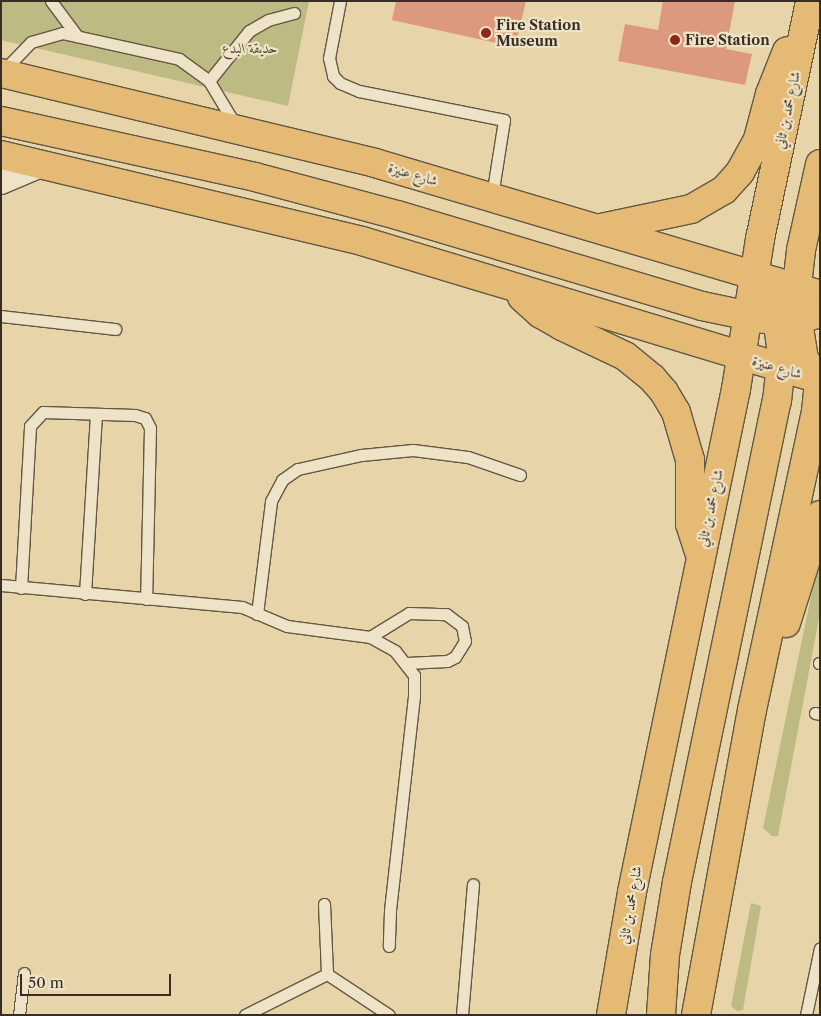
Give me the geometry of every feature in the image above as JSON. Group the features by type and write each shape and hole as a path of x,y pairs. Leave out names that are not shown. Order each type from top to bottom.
{"main road":[{"path":"601,228 691,209 733,181 758,139 781,63 809,11"},
{"name":"شارع محمد بن ثاني","path":"611,1015 632,892 700,554 736,390 740,356 756,276 760,239 809,11"},
{"name":"شارع عنيزة","path":"1,73 237,128 492,196 808,291"},
{"path":"1,121 255,177 406,217 702,306 799,328"},
{"name":"شارع عنيزة","path":"1,155 362,241 516,290 780,368 819,377"},
{"path":"661,1015 665,955 677,882 776,401 780,368 799,328 808,291 820,164"},
{"path":"696,1015 752,710 816,411 819,377 807,366 799,328 769,289 756,276"},
{"path":"516,290 541,314 625,356 664,392 676,412 688,451 690,524 700,554"},
{"path":"740,356 758,342 799,328"},
{"path":"752,710 772,672 820,515"}],"street":[{"path":"1,182 41,165"}],"lane":[{"path":"51,1 77,36"},
{"path":"340,1 329,58 333,76 340,84 359,91 504,120 492,196"},
{"path":"209,81 249,31 268,20 294,13"},
{"path":"1,73 23,49 40,37 62,32 179,59 209,81 237,128"},
{"path":"1,316 115,328"},
{"path":"21,588 30,426 43,412 135,415 145,418 150,428 146,599"},
{"path":"85,594 96,414"},
{"path":"257,614 272,501 282,480 298,469 360,455 413,450 468,456 520,475"},
{"path":"1,585 242,607 287,626 370,637 395,651 407,663 414,675 414,696 390,911 389,946"},
{"path":"370,637 400,616 409,613 446,614 462,626 465,641 455,657 447,661 407,663"},
{"path":"462,1015 472,884"},
{"path":"324,904 328,974"},
{"path":"806,1015 820,948"},
{"path":"19,1015 24,973"},
{"path":"245,1015 328,974"},
{"path":"328,974 389,1015"}],"green space":[{"name":"حديقة البدع","path":"1,1 309,1 288,106 1,40"},
{"path":"820,553 820,613 778,836 772,836 763,828"},
{"path":"751,903 761,906 743,1010 737,1011 731,1006"}],"building":[{"name":"Fire Station Museum","path":"396,1 526,1 515,47 392,20"},
{"name":"Fire Station","path":"663,1 735,1 726,49 752,54 745,85 618,61 625,24 658,30"}],"place":[{"name":"Fire Station Museum","path":"486,33"},
{"name":"Fire Station","path":"675,40"}]}
